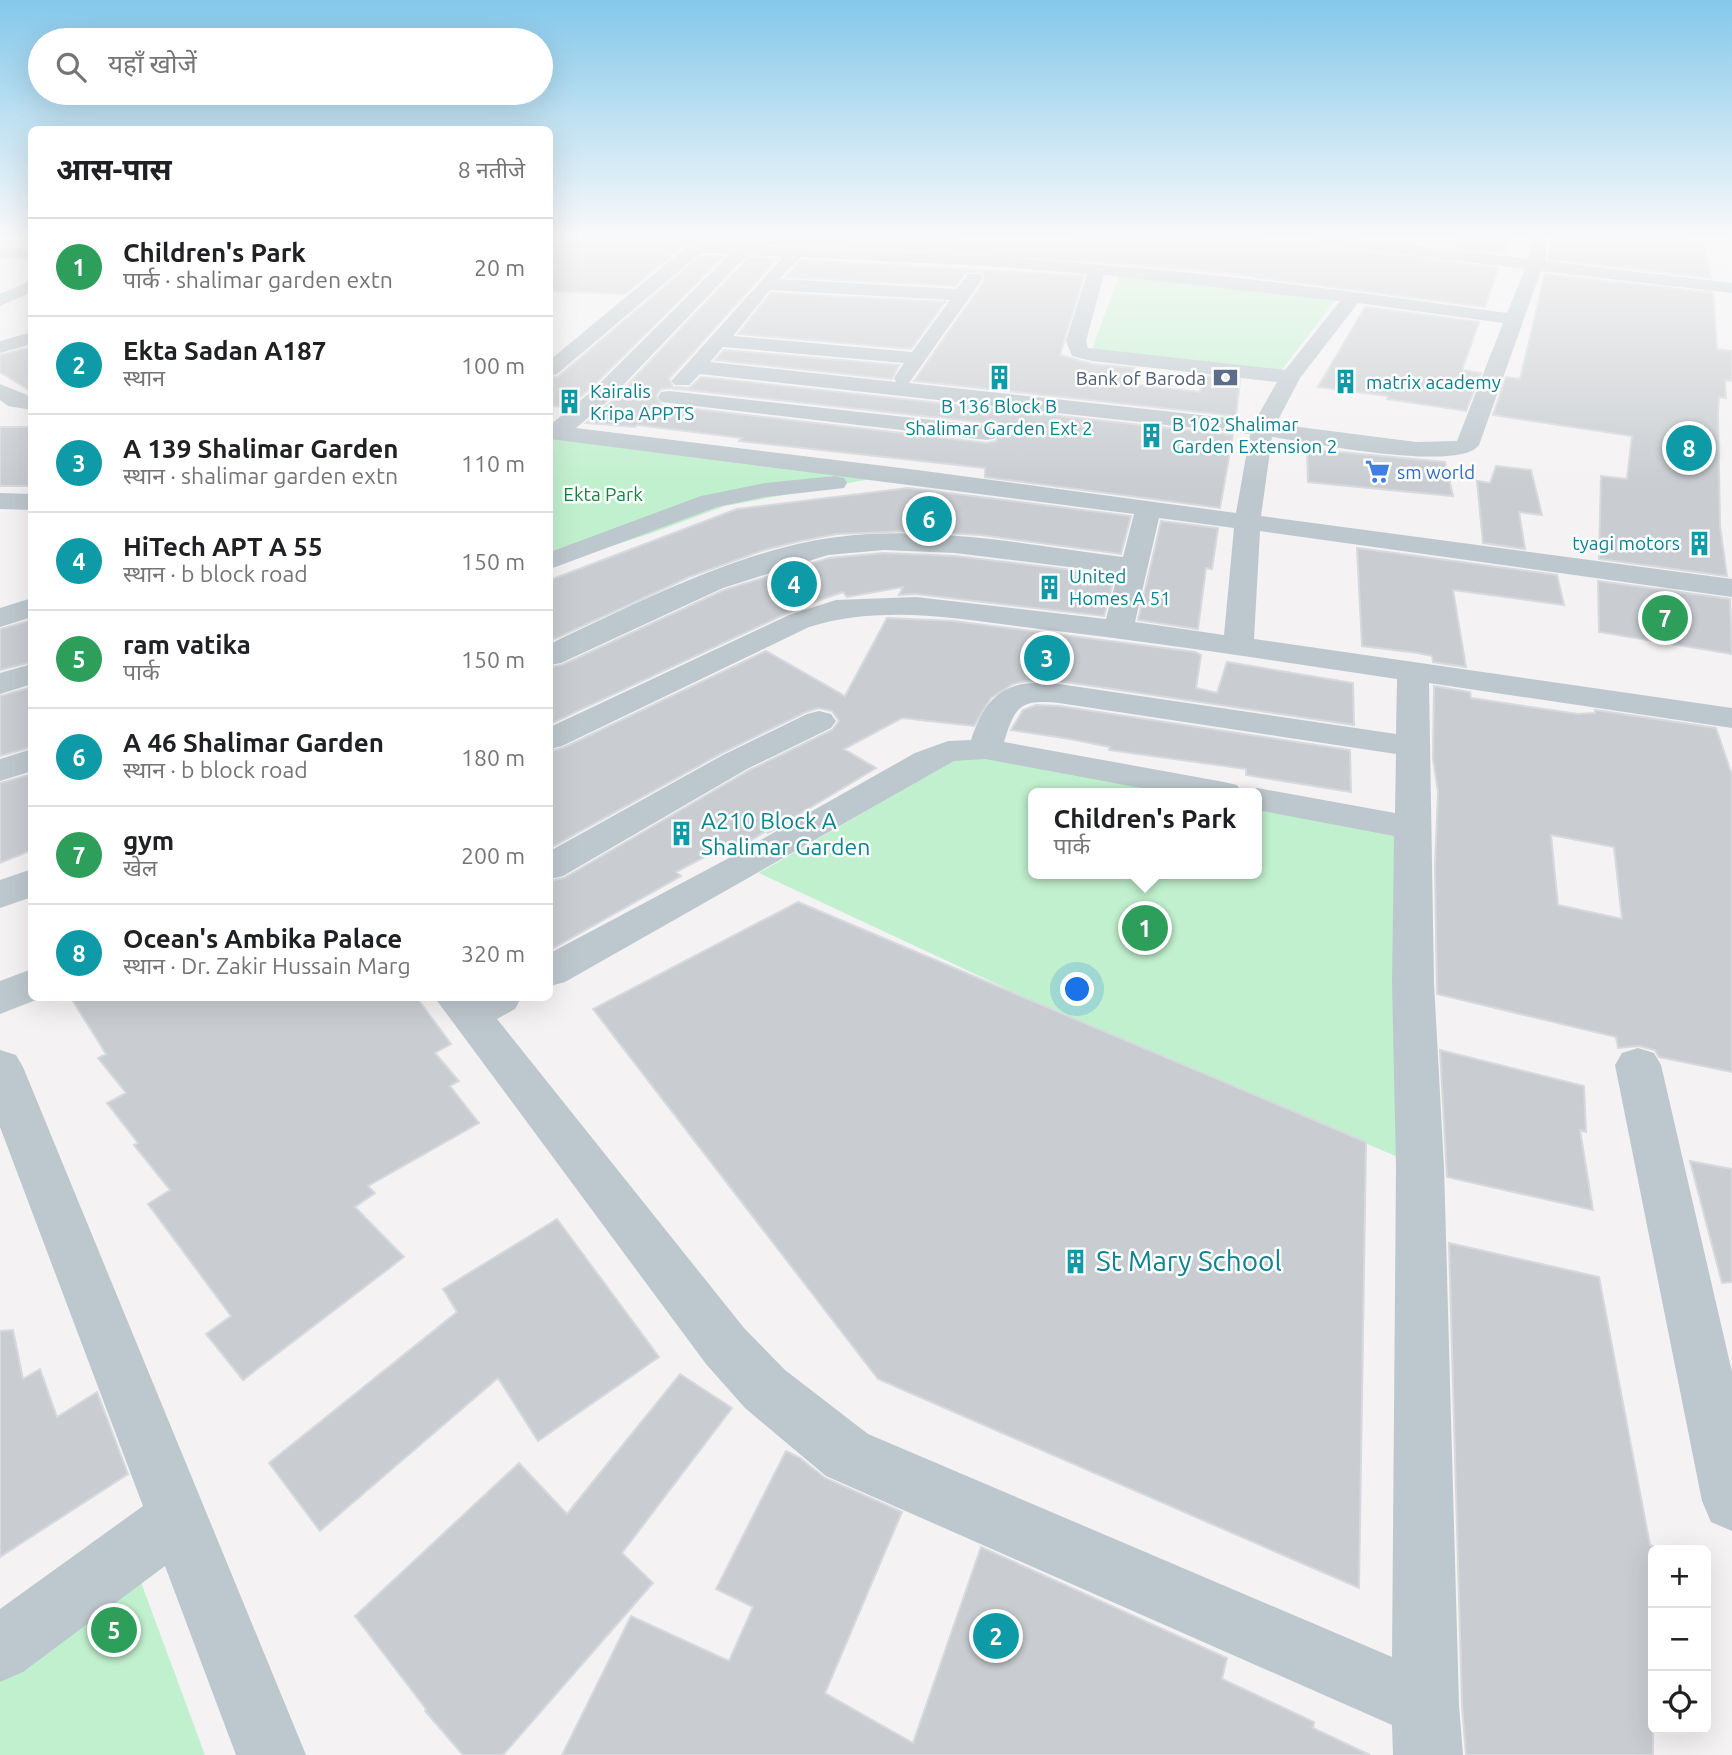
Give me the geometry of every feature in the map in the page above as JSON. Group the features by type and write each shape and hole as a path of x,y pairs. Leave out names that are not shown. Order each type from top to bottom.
{"street":[{"path":"553,367 607,321"},
{"path":"553,433 601,395 674,321"},
{"path":"644,427 736,321 764,324"},
{"path":"897,389 943,321"},
{"path":"1082,321 1076,341 1079,352 1290,377"},
{"path":"1238,647 1247,523 1262,428 1290,377 1334,321"},
{"path":"694,367 1262,428 1431,450 1460,449 1467,445 1512,321"},
{"path":"903,335 931,338"},
{"path":"0,347 28,339"},
{"path":"718,341 917,358"},
{"path":"553,344 577,346"},
{"path":"0,390 16,401 28,403"},
{"path":"669,397 987,433"},
{"path":"15,422 28,408"},
{"path":"553,433 644,427 917,477 1732,588"},
{"path":"553,560 686,509 733,496 813,484 917,477"},
{"path":"0,501 28,502"},
{"path":"1118,630 1148,510"},
{"path":"553,655 619,622 734,574 823,547 846,544 933,543 1134,567"},
{"path":"0,590 28,591"},
{"path":"553,738 799,621 836,609 916,606 1118,630 1732,718"},
{"path":"0,618 28,608"},
{"path":"475,1003 725,1346 765,1389 847,1455 1426,1730 1420,1167 1413,983 1413,672"},
{"path":"0,684 28,674"},
{"path":"985,749 1002,705 1022,693 1069,696 1414,747"},
{"path":"553,865 735,762 818,721"},
{"path":"553,969 742,867 927,760 948,751 985,749 1197,788"},
{"path":"0,771 28,760"},
{"path":"1262,800 1415,828"},
{"path":"0,895 28,884"},
{"path":"0,998 28,986"},
{"path":"1638,1065 1732,1501"},
{"path":"0,1066 271,1755"},
{"path":"0,1649 178,1518"}],"green space":[{"path":"1102,321 1319,321 1281,371 1092,349"},
{"name":"Ekta Park","path":"553,436 881,477 725,506 553,565"},
{"path":"970,751 1187,788 1028,788 1028,879 1262,879 1262,801 1415,828 1414,1164 1035,1002 759,873"},
{"path":"139,1577 205,1755 0,1755 0,1682"}],"building":[{"path":"624,321 659,321 568,407 553,406 553,377 559,376"},
{"path":"688,321 721,321 669,379 673,387 689,388 701,377 1233,435 1220,508 985,477 985,468 739,441 742,438 637,425 586,423 611,402","holes":["669,388 987,423 997,427 1000,434 996,441 987,443 661,405 656,396 661,389"]},
{"path":"749,321 931,321 911,349 738,334"},
{"path":"956,321 1070,321 1060,355 1092,364 1134,368 1129,384 1200,392 1203,376 1240,380 1236,416 914,381"},
{"path":"1357,321 1479,322 1462,370 1481,373 1466,411 1387,399 1388,396 1318,387"},
{"path":"1534,321 1715,321 1717,349 1732,351 1732,381 1725,380 1726,398 1719,397 1718,414 1720,526 1727,576 1599,559 1601,476 1627,479 1632,436 1493,415 1506,377 1520,379"},
{"path":"28,348 28,390 0,372 0,355"},
{"path":"724,350 899,365 892,379 715,360"},
{"path":"0,427 28,427 28,486 0,486"},
{"name":"sm world","path":"1307,449 1445,462 1453,496 1308,482"},
{"path":"1496,466 1531,470 1542,515 1519,512 1525,549 1483,543 1477,481 1490,483"},
{"path":"908,488 1131,516 1121,554 981,535 909,531 837,534 800,541 764,550 689,577 553,640 553,579 737,509"},
{"path":"1161,521 1218,528 1212,569 1206,568 1198,629 1138,620"},
{"path":"1357,548 1557,575 1564,605 1453,590 1466,667 1433,662 1432,656 1418,653 1362,646"},
{"path":"884,553 955,556 1115,575 1104,616 916,594 899,595 903,587 847,597 843,592 800,607 553,723 553,666 562,665 724,590 829,558"},
{"path":"1598,581 1730,599 1732,654 1599,632"},
{"path":"887,618 953,621 1195,652 1201,655 1196,688 1217,693 1227,662 1353,683 1354,725 1059,681 1026,681 1013,684 991,698 974,726 902,718 844,749 876,768 768,833 766,831 740,847 733,842 676,872 681,876 553,948 553,880 564,878 748,771 832,730 839,721 832,711 818,708 806,712 722,753 553,846 553,750 563,748 766,651 845,696"},
{"path":"28,621 28,663 0,670 0,629"},
{"path":"1434,686 1470,692 1471,698 1578,714 1595,713 1595,710 1716,728 1732,775 1732,1072 1659,1057 1655,1050 1639,1046 1618,1048 1616,1037 1437,994 1435,866 1438,792 1433,759","holes":["1551,835 1614,847 1622,919 1558,905"]},
{"path":"28,688 28,748 0,756 0,696"},
{"path":"1036,705 1059,706 1350,750 1351,792 1246,775 1246,769 1109,750 1110,747 1011,730 1023,710"},
{"path":"28,775 28,852 0,863 0,783"},
{"name":"St Mary School","path":"798,902 1366,1142 1359,1588 878,1379 593,1009"},
{"path":"73,1001 419,1001 451,1044 435,1053 459,1081 450,1086 479,1123 368,1186 375,1193 355,1207 404,1257 243,1380 206,1334 231,1316 148,1204 170,1190 134,1145 138,1143 107,1103 126,1093 98,1058 106,1054"},
{"path":"1440,1050 1584,1086 1586,1132 1580,1130 1593,1210 1447,1177"},
{"path":"1690,1161 1732,1169 1732,1282 1722,1283"},
{"path":"557,1219 659,1357 538,1441 498,1378 320,1531 269,1463 457,1312 443,1289"},
{"path":"1449,1243 1599,1277 1650,1545 1648,1734 1653,1734 1653,1755 1466,1755 1462,1705"},
{"path":"13,1330 23,1379 40,1369 57,1417 97,1392 128,1474 0,1557 0,1331"},
{"path":"680,1374 732,1408 622,1553 653,1583 503,1755 463,1755 425,1711 355,1616 519,1463 567,1514"},
{"path":"786,1451 800,1458 825,1478 902,1512 825,1693 913,1743 981,1547 1227,1658 1222,1679 1314,1722 1313,1728 1370,1755 562,1755 631,1616 729,1661 753,1607 716,1589"}],"place":[{"name":"B 136 Block B Shalimar Garden Ext 2","path":"999,378"},
{"name":"Bank of Baroda","path":"1226,378"},
{"name":"matrix academy","path":"1346,382"},
{"name":"Kairalis Kripa APPTS","path":"570,402"},
{"name":"B 102 Shalimar Garden Extension 2","path":"1152,435"},
{"name":"Ocean's Ambika Palace","path":"1689,448"},
{"name":"sm world","path":"1377,472"},
{"name":"A 46 Shalimar Garden","path":"929,519"},
{"name":"tyagi motors","path":"1700,543"},
{"name":"HiTech APT A 55","path":"794,584"},
{"name":"United Homes A 51","path":"1049,587"},
{"name":"gym","path":"1665,618"},
{"name":"A 139 Shalimar Garden","path":"1047,658"},
{"name":"A210 Block A Shalimar Garden","path":"681,834"},
{"name":"Children's Park","path":"1145,928"},
{"name":"St Mary School","path":"1076,1261"},
{"name":"ram vatika","path":"114,1630"},
{"name":"Ekta Sadan A187","path":"996,1636"}]}
